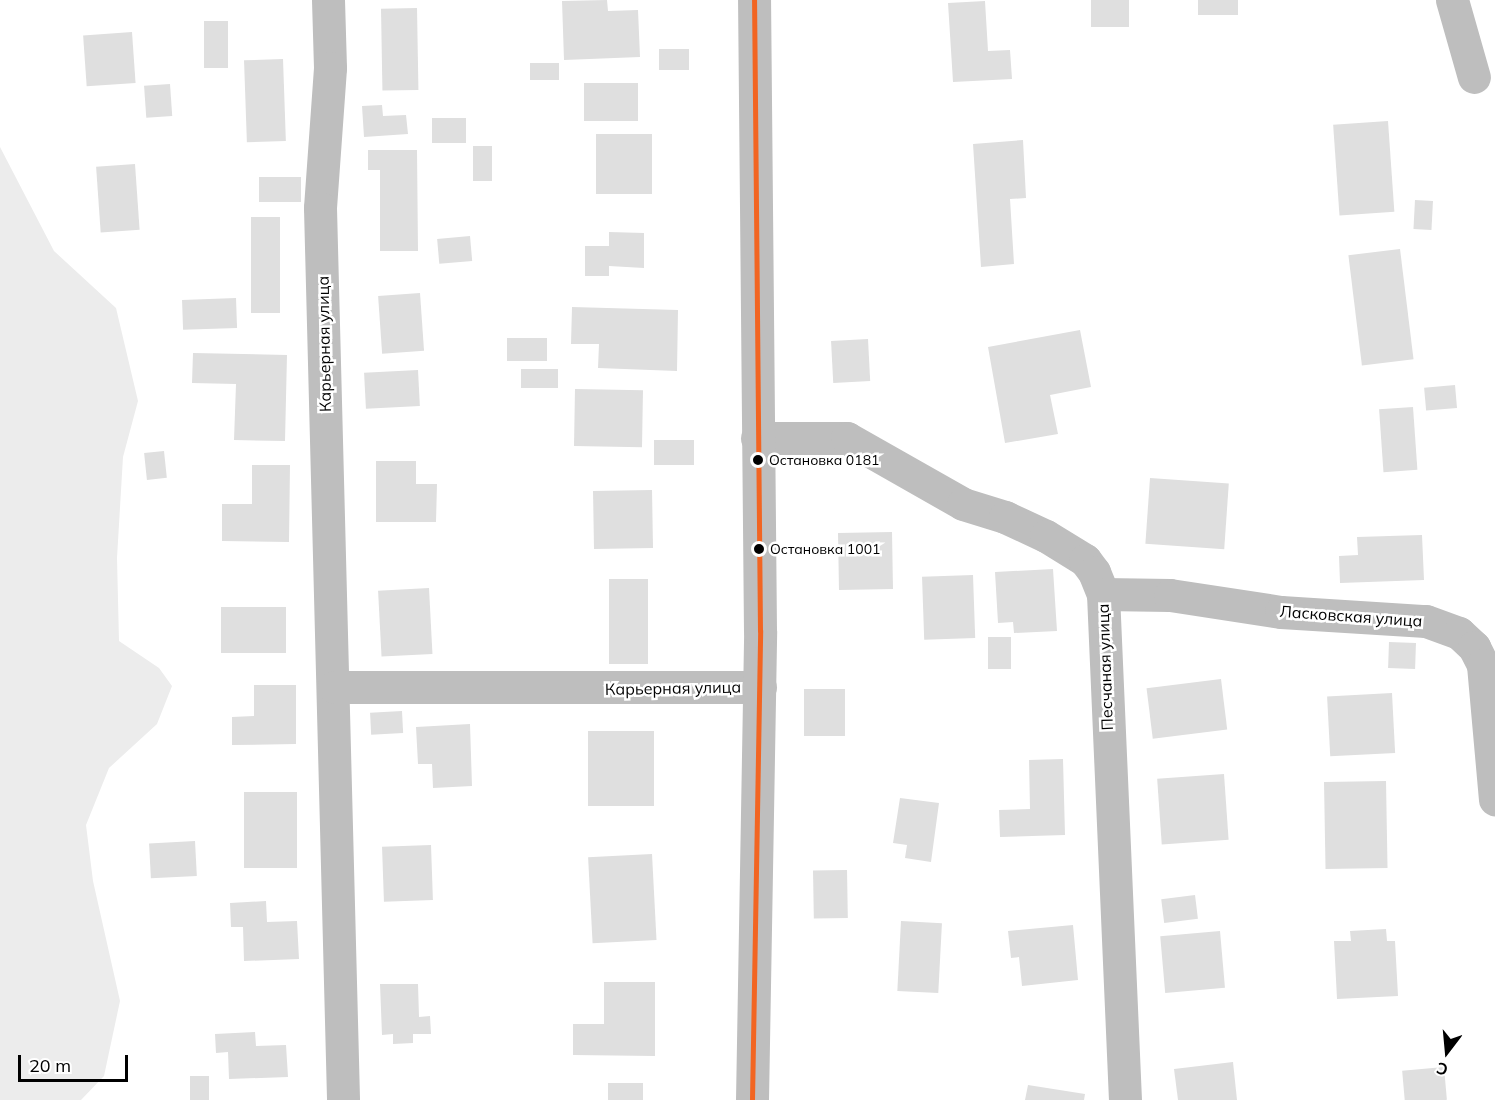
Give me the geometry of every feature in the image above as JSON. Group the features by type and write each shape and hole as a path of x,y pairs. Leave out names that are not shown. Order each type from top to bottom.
{"street":[{"name":"Карьерная улица","path":"328,0 330,68 320,208 343,1100"},
{"path":"752,1100 760,687 754,0"},
{"path":"1452,0 1474,76"},
{"name":"Песчаная улица","path":"757,438 847,438 963,504 1005,517 1068,549 1094,572 1102,594 1125,1100"},
{"name":"Ласковская улица","path":"1102,594 1170,595 1281,612 1426,621 1459,633 1474,647 1483,665 1495,799"},
{"name":"Карьерная улица","path":"334,687 760,687"}],"shaded area":[{"path":"0,147 54,251 116,308 138,401 123,457 117,558 119,641 159,668 172,686 157,724 109,768 86,825 93,881 120,1001 104,1076 81,1100 0,1100"}],"building":[{"path":"607,0 608,11 638,10 640,57 564,60 562,1"},
{"path":"1091,0 1129,0 1129,27 1091,27"},
{"path":"1198,0 1238,0 1238,15 1198,15"},
{"path":"985,1 988,51 1010,50 1012,79 953,82 948,3"},
{"path":"417,8 418,90 382,91 381,9"},
{"path":"204,21 228,21 228,68 204,68"},
{"path":"132,32 136,83 87,86 83,35"},
{"path":"659,49 689,49 689,70 659,70"},
{"path":"283,59 286,141 247,142 244,60"},
{"path":"530,63 559,63 559,80 530,80"},
{"path":"584,83 638,83 638,121 584,121"},
{"path":"170,84 172,116 146,118 144,86"},
{"path":"382,105 383,116 406,115 408,134 364,137 362,106"},
{"path":"432,118 466,118 466,143 432,143"},
{"path":"1388,121 1394,212 1339,216 1333,125"},
{"path":"596,134 652,134 652,194 596,194"},
{"path":"1023,140 1026,198 1010,199 1014,264 981,267 973,144"},
{"path":"473,146 492,146 492,181 473,181"},
{"path":"368,150 417,150 418,251 380,251 380,170 368,170"},
{"path":"135,164 140,230 101,233 96,167"},
{"path":"259,177 301,177 301,202 259,202"},
{"path":"1415,200 1433,201 1431,230 1413,229"},
{"path":"251,217 280,217 280,313 251,313"},
{"path":"609,232 644,233 644,268 609,266 609,276 585,276 585,246 609,246"},
{"path":"470,236 472,261 439,264 437,239"},
{"path":"1400,249 1414,359 1362,366 1348,255"},
{"path":"420,293 424,351 382,354 378,296"},
{"path":"236,298 237,328 183,330 182,300"},
{"path":"572,307 678,310 677,371 598,368 599,344 571,344"},
{"path":"1080,330 1091,387 1050,395 1058,434 1005,443 988,347"},
{"path":"507,338 547,338 547,361 507,361"},
{"path":"868,339 870,381 833,383 831,341"},
{"path":"193,353 287,355 285,441 234,440 236,384 192,383"},
{"path":"521,369 558,369 558,388 521,388"},
{"path":"418,370 420,406 366,409 364,373"},
{"path":"1455,385 1457,408 1426,411 1424,388"},
{"path":"575,389 643,390 642,447 574,446"},
{"path":"1413,407 1417,470 1383,472 1379,409"},
{"path":"654,440 694,440 694,465 654,465"},
{"path":"164,451 167,478 147,480 144,453"},
{"path":"376,461 416,461 416,484 437,484 436,522 376,522"},
{"path":"252,465 290,465 289,542 222,541 222,504 252,504"},
{"path":"1150,478 1229,484 1224,549 1145,544"},
{"path":"652,490 653,548 594,549 593,491"},
{"path":"892,532 893,589 839,590 838,533"},
{"path":"1422,535 1424,580 1340,583 1339,556 1358,555 1357,537"},
{"path":"1053,569 1057,631 1014,633 1013,622 998,623 995,572"},
{"path":"973,575 975,638 924,640 922,577"},
{"path":"609,579 648,579 648,664 609,664"},
{"path":"429,588 432,654 382,657 378,591"},
{"path":"221,607 286,607 286,653 221,653"},
{"path":"988,637 1011,637 1011,669 988,669"},
{"path":"1389,642 1416,643 1415,669 1388,668"},
{"path":"1221,679 1227,730 1153,739 1147,688"},
{"path":"254,685 296,685 296,744 232,745 232,717 254,716"},
{"path":"804,689 845,689 845,736 804,736"},
{"path":"1392,693 1395,753 1330,756 1327,696"},
{"path":"402,711 403,733 371,735 370,713"},
{"path":"470,724 472,786 433,788 432,764 418,764 416,727"},
{"path":"588,731 654,731 654,806 588,806"},
{"path":"1063,759 1065,835 1000,837 999,810 1030,809 1029,760"},
{"path":"1224,774 1229,840 1162,845 1157,779"},
{"path":"1386,781 1388,868 1326,869 1324,782"},
{"path":"244,792 297,792 297,868 244,868"},
{"path":"900,798 939,803 931,862 905,858 907,845 893,843"},
{"path":"195,841 197,876 151,878 149,843"},
{"path":"431,845 433,900 384,902 382,847"},
{"path":"652,854 657,940 593,943 588,857"},
{"path":"847,870 848,918 814,919 813,871"},
{"path":"1195,895 1198,919 1164,923 1161,899"},
{"path":"266,901 267,922 297,921 299,959 244,961 243,927 231,927 230,903"},
{"path":"901,921 942,923 938,993 897,991"},
{"path":"1073,925 1078,980 1022,986 1019,957 1011,958 1008,931"},
{"path":"1386,929 1387,941 1395,941 1398,996 1337,999 1334,941 1351,941 1350,931"},
{"path":"1220,931 1225,988 1165,993 1160,936"},
{"path":"604,982 655,982 655,1056 573,1055 573,1024 604,1024"},
{"path":"380,984 418,984 419,1017 430,1016 431,1034 413,1034 413,1043 393,1044 393,1034 382,1035"},
{"path":"255,1032 256,1046 286,1045 288,1077 229,1079 228,1052 216,1053 215,1034"},
{"path":"1233,1062 1237,1100 1178,1100 1174,1069"},
{"path":"1444,1067 1447,1100 1405,1100 1402,1071"},
{"path":"190,1076 209,1076 209,1100 190,1100"},
{"path":"608,1083 643,1083 643,1100 608,1100"},
{"path":"1028,1085 1085,1094 1084,1100 1025,1100"}],"transit line":[{"path":"752,1100 760,631 754,0"}],"place":[{"name":"Остановка 0181","path":"758,460"},
{"name":"Остановка 1001","path":"759,549"}]}
